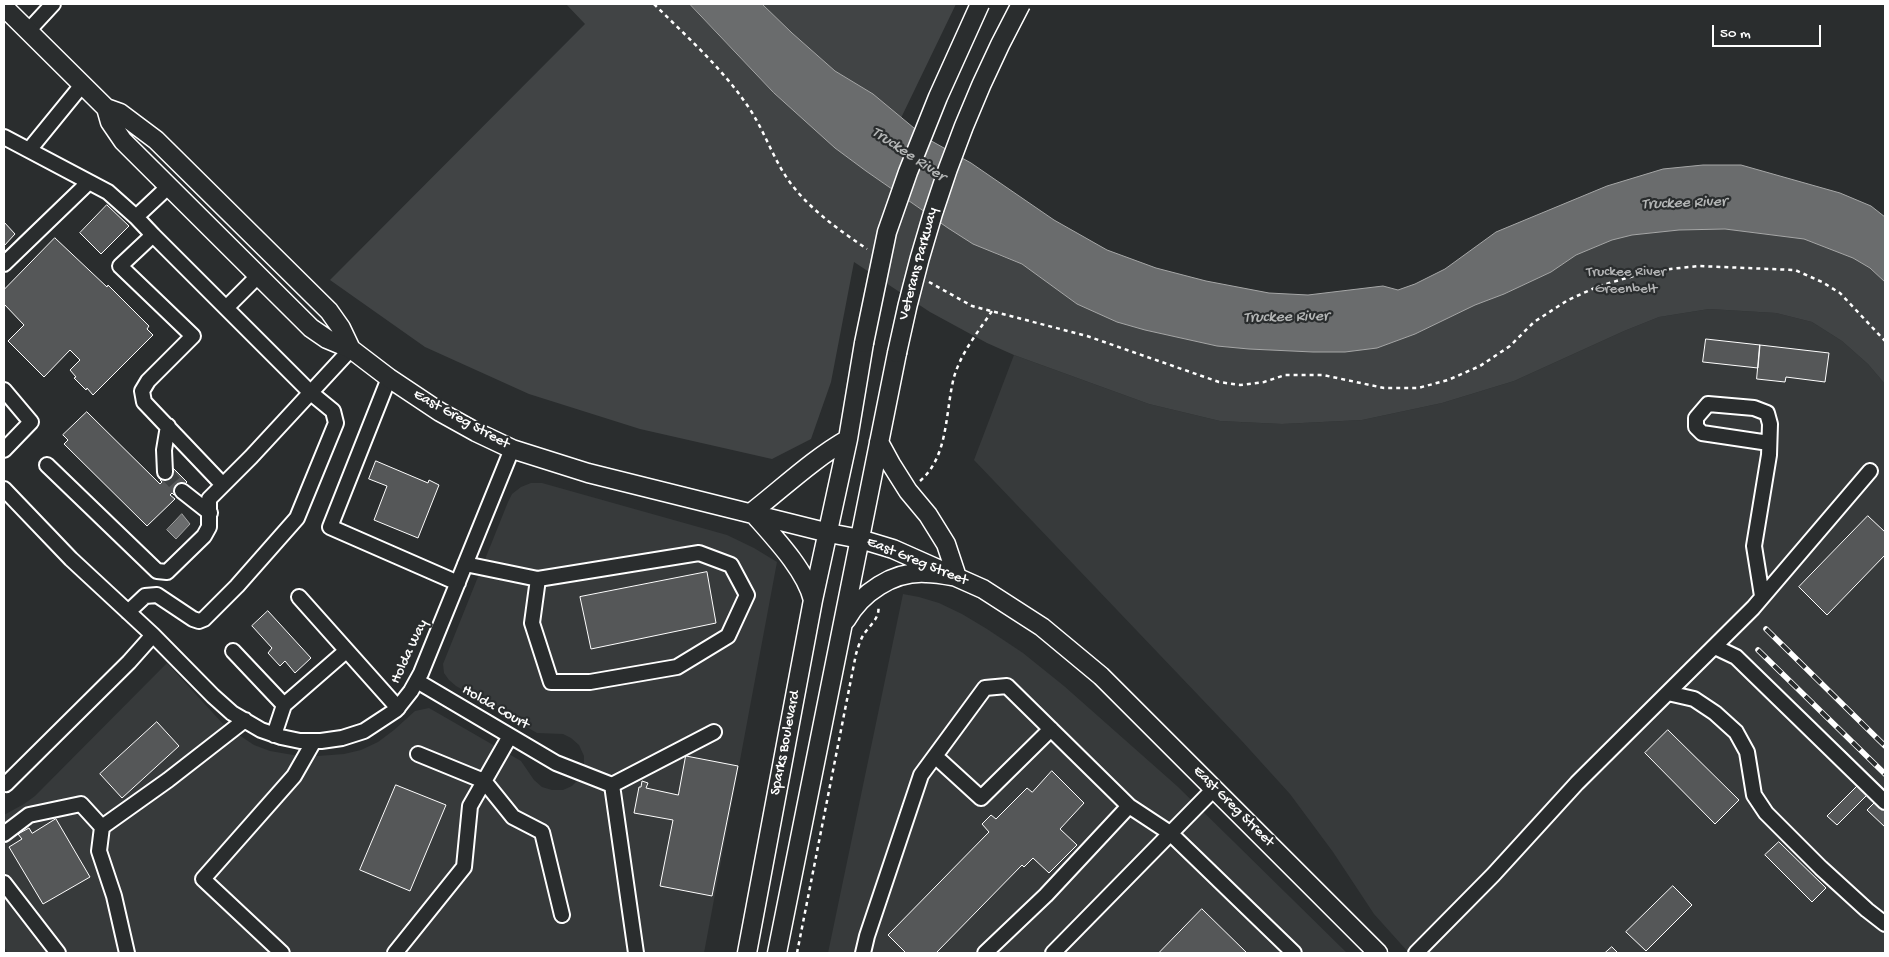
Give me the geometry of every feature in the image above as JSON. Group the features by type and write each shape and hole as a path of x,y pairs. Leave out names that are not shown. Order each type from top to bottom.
{"main road":[{"path":"829,533 848,439 873,292 890,223 938,97 980,4"},
{"name":"Veterans Parkway","path":"860,538 906,307 942,182 970,110 1021,4"},
{"name":"East Greg Street","path":"4,7 106,108 120,113 140,126 163,147 329,311 341,328 351,350"},
{"name":"East Greg Street","path":"106,108 110,122 123,141 311,328 327,339 351,350 440,412 476,432 512,449 588,473 752,512 829,533 860,538 893,549 957,577 1011,606 1042,627 1077,655 1196,770 1378,953"},
{"path":"813,600 810,586 781,546 752,512 800,473 813,465 825,453 848,439"},
{"path":"842,627 853,608 867,594 882,584 898,577 924,572 957,577 946,544 928,515 908,491 890,464 879,442"},
{"name":"Sparks Boulevard","path":"748,953 813,600 829,533"},
{"path":"778,953 860,538"}],"street":[{"path":"28,31 53,4"},
{"path":"29,150 82,85"},
{"path":"4,137 108,192 136,217 311,393 333,411 336,423 297,518 237,586 204,619 199,621 193,619 157,595 145,596 128,612"},
{"path":"4,264 89,182"},
{"path":"136,217 168,187"},
{"path":"153,235 120,266 192,336 148,381 142,391 144,402 223,485"},
{"path":"226,308 258,276"},
{"path":"47,465 157,571 167,572 204,536 209,527 209,499 351,350"},
{"path":"389,378 330,528 458,583"},
{"path":"4,390 31,422 4,450"},
{"path":"1762,596 1754,546 1769,455 1770,424 1767,413 1754,408 1708,404 1696,418 1696,427 1702,433 1769,443"},
{"path":"165,472 164,450 168,426"},
{"name":"Holda Way","path":"4,488 71,559 153,635 232,713 261,730 274,735 300,741 314,741 342,738 364,731 398,708 411,692 458,583 512,449"},
{"path":"1416,953 1493,875 1577,783 1753,608 1870,472"},
{"path":"182,491 210,513"},
{"path":"465,564 538,579 699,553 731,566 747,595 728,636 677,667 590,682 551,682 532,623 538,579"},
{"path":"153,595 160,572"},
{"path":"299,597 398,708"},
{"path":"4,783 6,784 129,662 153,635"},
{"path":"1715,647 1736,657 1885,802"},
{"path":"233,651 284,705"},
{"path":"274,735 284,705 346,651"},
{"name":"Holda Court","path":"416,681 556,763 612,784"},
{"path":"863,953 921,775 985,688 1007,686 1129,806 1170,833 1294,953"},
{"path":"1668,693 1694,699 1715,713 1736,732 1747,752 1754,795 1766,813 1821,868 1885,924"},
{"path":"102,828 245,720"},
{"path":"935,756 981,798 1051,729"},
{"path":"636,953 612,784 714,732"},
{"path":"396,953 464,867 470,806 510,736"},
{"path":"282,953 203,880 294,776 314,741"},
{"path":"418,754 484,781 513,817 542,832 562,915"},
{"path":"1053,953 1209,794"},
{"path":"4,834 28,815 81,804 102,828 100,851 114,896 127,953"},
{"path":"985,953 1046,895 1129,806"},
{"path":"4,883 58,953"}],"path":[{"path":"654,4 727,78 748,106 790,182 827,220 868,250"},
{"path":"926,280 972,306 1087,336 1219,382 1240,385 1264,382 1285,375 1323,375 1384,388 1418,388 1448,380 1480,366 1510,346 1534,322 1576,296 1599,286 1651,271 1700,266 1795,270 1822,282 1840,293 1885,341"},
{"path":"914,485 926,476 937,461 942,444 954,377 961,359 992,311"},
{"path":"797,953 856,654 862,636 875,620 880,610 878,604"}],"shaded area":[{"path":"1709,309 1776,313 1812,322 1842,341 1868,364 1885,384 1885,953 1409,953 1374,914 1333,852 1290,794 1241,740 974,460 1014,355 1149,404 1220,421 1282,424 1362,420 1442,403 1514,381 1659,317"},
{"path":"531,483 542,483 727,535 777,562 704,953 8,953 4,947 4,815 35,796 167,663 224,725 254,745 270,751 305,757 344,754 361,750 378,742 415,711 429,708 521,761 534,780 542,787 552,790 563,790 572,786 580,778 584,767 584,756 579,745 563,734 537,733 456,686 444,673 443,664 508,502 512,494 521,487"},
{"path":"903,594 939,603 962,614 1023,653 1064,686 1177,786 1347,953 828,953"}],"green space":[{"name":"Truckee River Greenbelt","path":"566,4 690,4 774,93 835,148 926,213 998,255 1022,264 1077,304 1117,322 1217,346 1313,352 1345,352 1377,348 1415,334 1475,305 1504,294 1551,272 1576,255 1612,240 1632,235 1679,230 1725,229 1804,239 1853,258 1870,268 1885,282 1885,384 1868,364 1842,341 1812,322 1776,313 1709,309 1659,317 1514,381 1442,403 1362,420 1282,424 1220,421 1149,404 1014,355 987,343 930,312 854,262 831,382 811,439 772,459 640,429 529,394 425,347 330,280 585,24"},
{"path":"762,4 956,4 901,118 873,94 835,71"}],"water":[{"name":"Truckee River","path":"690,4 762,4 835,71 873,94 926,138 971,163 1054,220 1107,250 1156,268 1206,281 1269,293 1308,295 1383,286 1398,290 1445,269 1496,232 1607,186 1663,169 1703,165 1741,165 1840,193 1871,206 1885,217 1885,282 1870,268 1853,258 1804,239 1725,229 1679,230 1632,235 1612,240 1576,255 1551,272 1504,294 1475,305 1415,334 1377,348 1345,352 1249,349 1217,346 1145,330 1117,322 1077,304 1022,264 973,244 866,171 835,148 774,93"},
{"path":"182,514 190,524 176,539 167,530"}],"building":[{"path":"107,205 129,226 101,254 80,233"},
{"path":"4,222 15,234 4,246"},
{"path":"55,238 107,287 108,285 149,326 147,329 153,335 93,395 74,378 76,377 70,370 80,360 70,350 44,377 8,341 24,325 4,304 4,290"},
{"path":"1706,339 1760,345 1758,368 1703,362"},
{"path":"1760,345 1829,353 1825,382 1786,377 1785,382 1757,379"},
{"path":"87,412 160,484 162,482 160,480 173,468 187,482 174,495 172,493 170,495 175,499 147,526 64,444 68,440 63,435"},
{"path":"376,461 428,483 429,480 439,485 418,538 374,520 387,486 369,479"},
{"path":"1868,516 1885,532 1885,555 1827,615 1799,587"},
{"path":"707,572 716,623 591,649 580,597"},
{"path":"268,611 311,658 295,673 285,661 280,666 268,653 272,648 252,626"},
{"path":"157,722 179,746 122,798 100,774"},
{"path":"1668,730 1739,800 1715,824 1645,753"},
{"path":"1845,751 1885,791 1885,827 1867,810 1875,802 1867,795 1837,825 1827,816 1858,785 1834,762"},
{"path":"686,756 738,766 712,896 660,886 673,820 634,813 642,781 648,783 646,788 678,795"},
{"path":"1052,771 1084,803 1060,829 1077,845 1049,873 1033,858 1024,867 1022,865 936,953 906,953 888,935 989,832 982,824 991,815 996,819 1027,788 1032,792"},
{"path":"396,785 446,805 410,891 360,870"},
{"path":"56,819 90,877 43,904 9,847 22,839 18,834 29,828 32,833"},
{"path":"1779,842 1826,888 1812,902 1765,855"},
{"path":"1673,886 1692,905 1646,951 1626,932"},
{"path":"1202,909 1247,953 1159,953"},
{"path":"1612,947 1618,953 1605,953"}],"tunnel":[{"path":"165,472 182,491"}],"railway":[{"path":"1766,629 1885,746"},
{"path":"1758,650 1885,774"}]}
